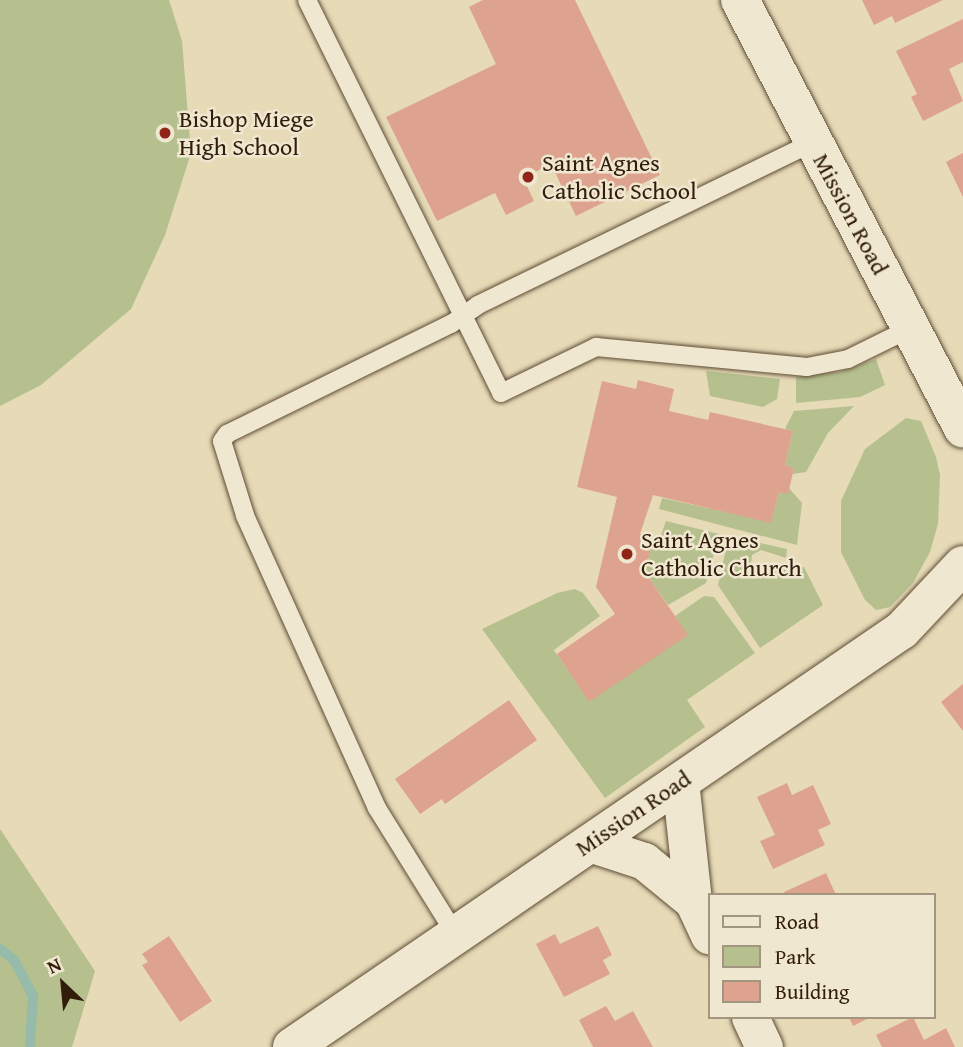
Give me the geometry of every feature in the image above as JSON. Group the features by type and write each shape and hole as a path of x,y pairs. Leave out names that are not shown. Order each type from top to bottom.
{"main road":[{"name":"Mission Road","path":"740,0 963,428"},
{"name":"Mission Road","path":"292,1047 902,630 963,565"}],"street":[{"path":"680,781 693,901 708,933"},
{"path":"589,843 644,861 693,901"},
{"path":"751,1019 764,1047"}],"lane":[{"path":"307,0 457,320 501,393 596,347 807,368 848,359 911,328"},
{"path":"456,935 377,808 330,698 245,515 222,450 227,434 813,142"}],"green space":[{"path":"0,0 169,0 182,41 191,153 165,235 131,309 41,385 0,406"},
{"path":"876,359 885,385 860,397 796,403 796,377 840,372"},
{"path":"706,371 780,379 777,399 763,407 710,396"},
{"path":"854,406 828,433 806,472 792,474 794,468 785,465 793,431 785,429 794,411"},
{"path":"906,418 921,421 936,457 940,475 938,524 930,552 913,583 890,607 876,610 865,600 841,552 841,501 865,449"},
{"path":"789,488 802,503 797,545 659,509 662,498 771,522 779,492"},
{"path":"666,521 719,534 706,583 668,605 645,572 654,537 660,538"},
{"path":"729,536 787,549 786,558 761,550 752,555 751,564 757,572 777,565 804,567 823,605 760,648 718,585"},
{"path":"575,589 583,593 600,616 554,650 589,701 687,635 675,616 704,596 714,597 755,653 687,700 705,727 605,798 482,629 557,593"},
{"path":"0,829 95,971 72,1047 0,1047"}],"building":[{"path":"483,0 575,0 660,175 576,216 551,164 523,178 534,201 506,215 495,193 437,221 386,117 496,64 469,7"},
{"path":"862,0 943,0 895,23 892,16 874,25"},
{"path":"963,19 963,62 949,69 963,101 923,121 911,97 917,94 896,51"},
{"path":"963,153 963,197 946,162"},
{"name":"Saint Agnes Catholic Church","path":"638,380 674,389 669,411 708,420 710,412 793,431 785,465 794,468 788,494 779,492 771,523 653,495 640,534 654,537 645,572 688,635 589,702 557,654 615,614 596,587 617,497 577,487 602,381 636,389"},
{"path":"963,684 963,731 941,702"},
{"path":"509,700 537,740 445,804 442,799 420,814 395,779"},
{"path":"787,783 792,795 813,785 831,824 818,830 825,845 773,869 760,841 775,835 757,797"},
{"path":"826,873 835,893 784,893"},
{"path":"598,926 612,955 603,960 610,974 564,997 536,944 555,934 560,944"},
{"path":"169,936 212,1001 180,1022 142,965 148,962 142,954"},
{"path":"606,1006 615,1021 633,1011 653,1047 593,1047 579,1020"},
{"path":"850,1019 867,1019 853,1026"},
{"path":"914,1019 924,1040 946,1028 955,1047 882,1047 876,1035"}],"waterway":[{"path":"0,949 14,960 33,995 30,1047"}],"place":[{"name":"Bishop Miege High School","path":"165,133"},
{"name":"Saint Agnes Catholic School","path":"528,177"},
{"name":"Saint Agnes Catholic Church","path":"627,554"}]}
